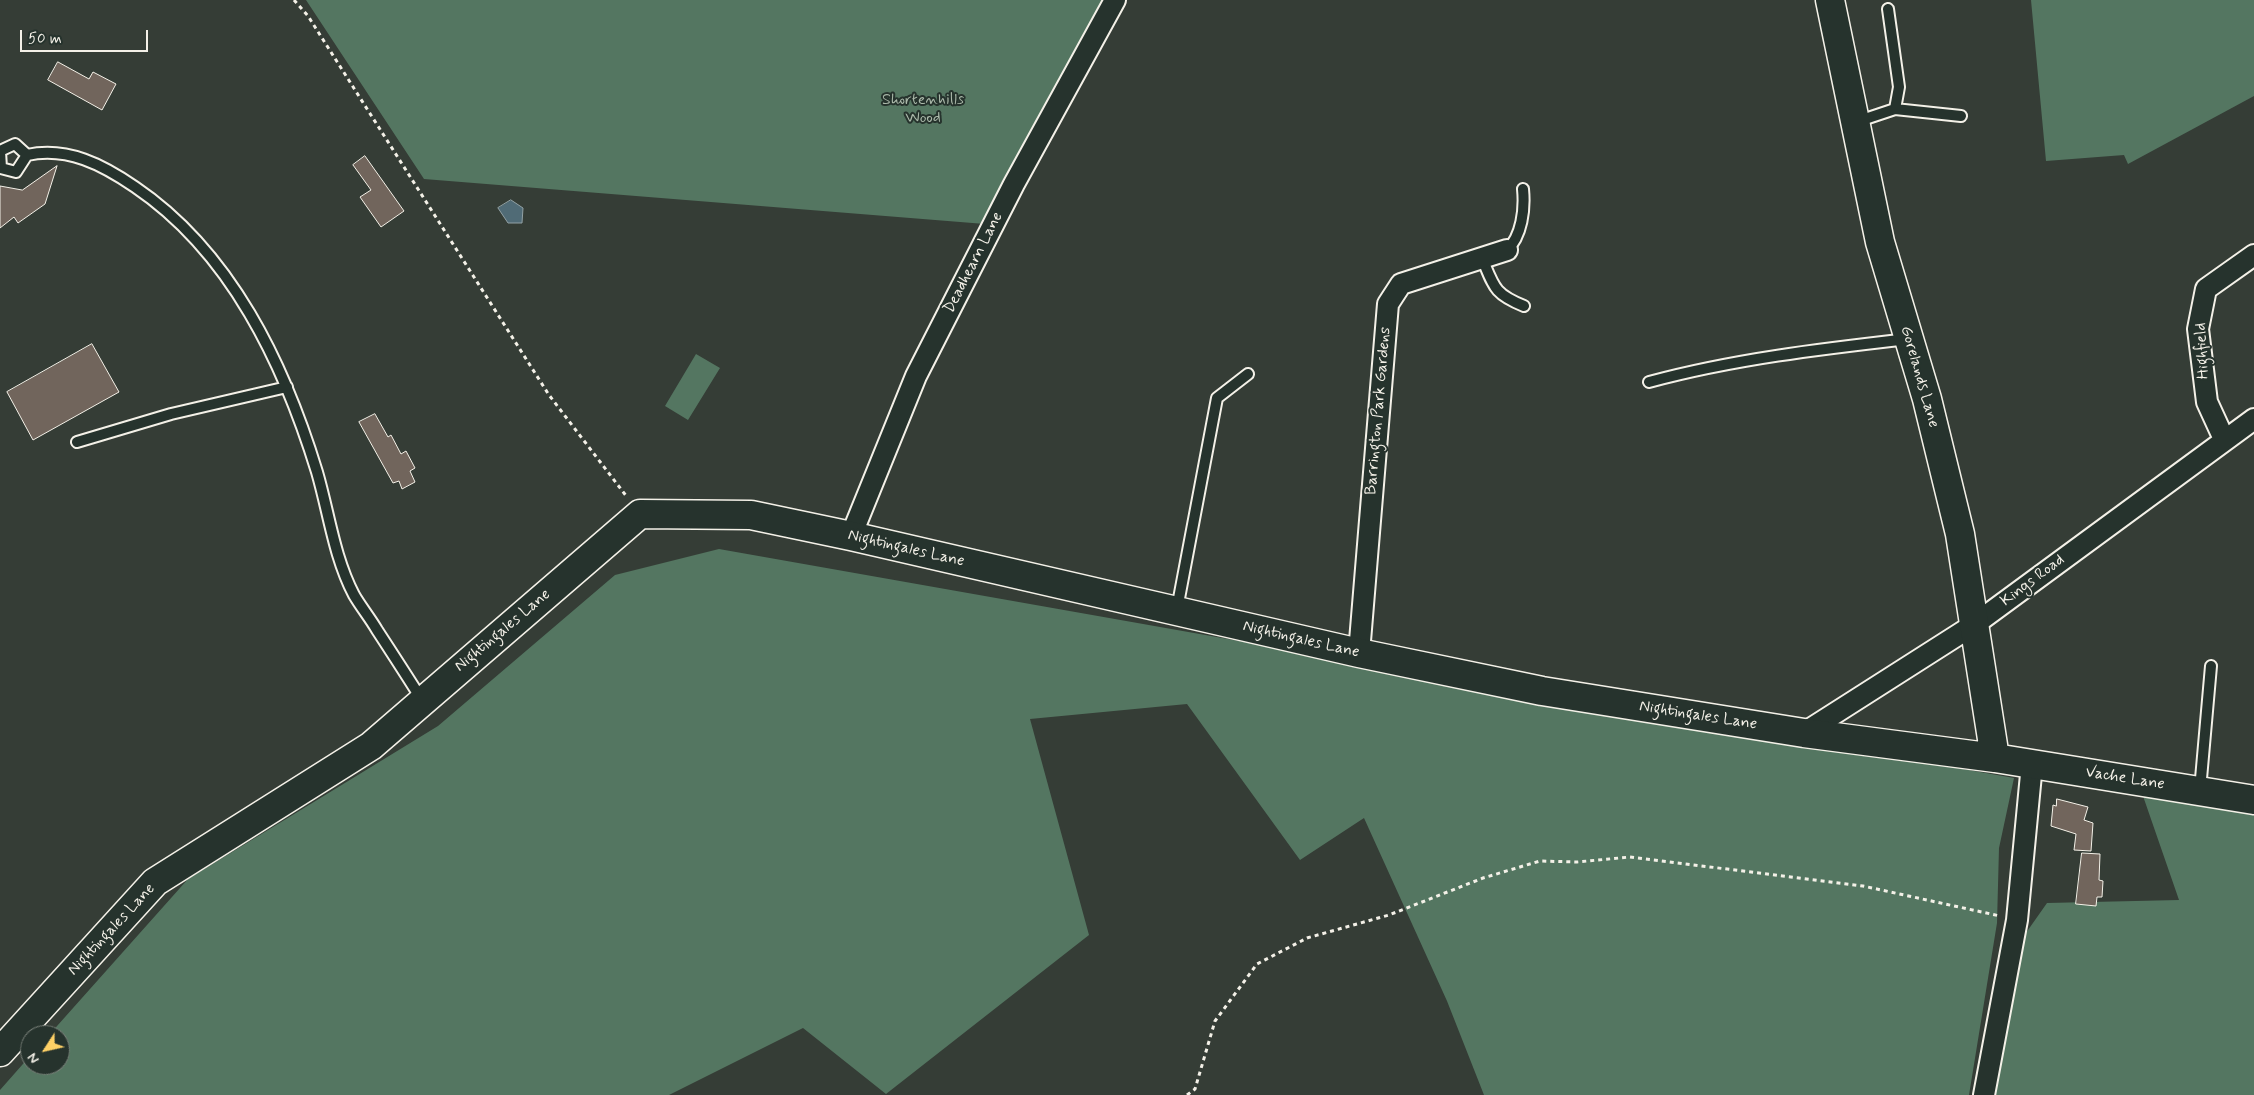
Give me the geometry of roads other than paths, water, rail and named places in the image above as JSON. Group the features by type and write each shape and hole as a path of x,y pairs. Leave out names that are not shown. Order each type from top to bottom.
{"main road":[{"name":"Gorelands Lane","path":"1830,0 1880,242 1927,399 1960,534 1995,758"},
{"name":"Nightingales Lane","path":"0,1052 156,882 371,746 422,700 640,514 750,515 851,536 1359,653 1542,691 1804,733 1995,758"},
{"name":"Vache Lane","path":"1995,758 2254,800"}],"street":[{"name":"Deadhearn Lane","path":"851,536 916,376 1014,184 1116,0"},
{"name":"Barrington Park Gardens","path":"1359,653 1388,304 1401,284 1507,250"},
{"name":"Highfield","path":"2224,439 2207,402 2198,329 2206,289 2254,255"},
{"name":"Kings Road","path":"1804,733 1975,624 2224,439 2254,419"},
{"path":"1984,1095 2017,920 2032,764"}],"lane":[{"path":"1888,9 1899,87 1895,109"},
{"path":"1855,122 1895,109 1961,116"},
{"path":"26,155 56,152 83,158 115,173 156,201 199,244 232,283 264,338 287,387 317,472 336,549 354,595 422,700"},
{"path":"1507,250 1514,244 1525,207 1523,189"},
{"path":"1482,258 1493,285 1498,292 1504,298 1524,306"},
{"path":"1649,382 1699,368 1797,352 1909,339"},
{"path":"1176,612 1216,398 1248,374"},
{"path":"76,442 171,414 287,387"},
{"path":"2200,791 2211,666"}],"water":[{"path":"511,200 523,208 522,223 508,223 498,208"}],"park label":[{"name":"Shortenhills Wood","path":"923,110"}]}
